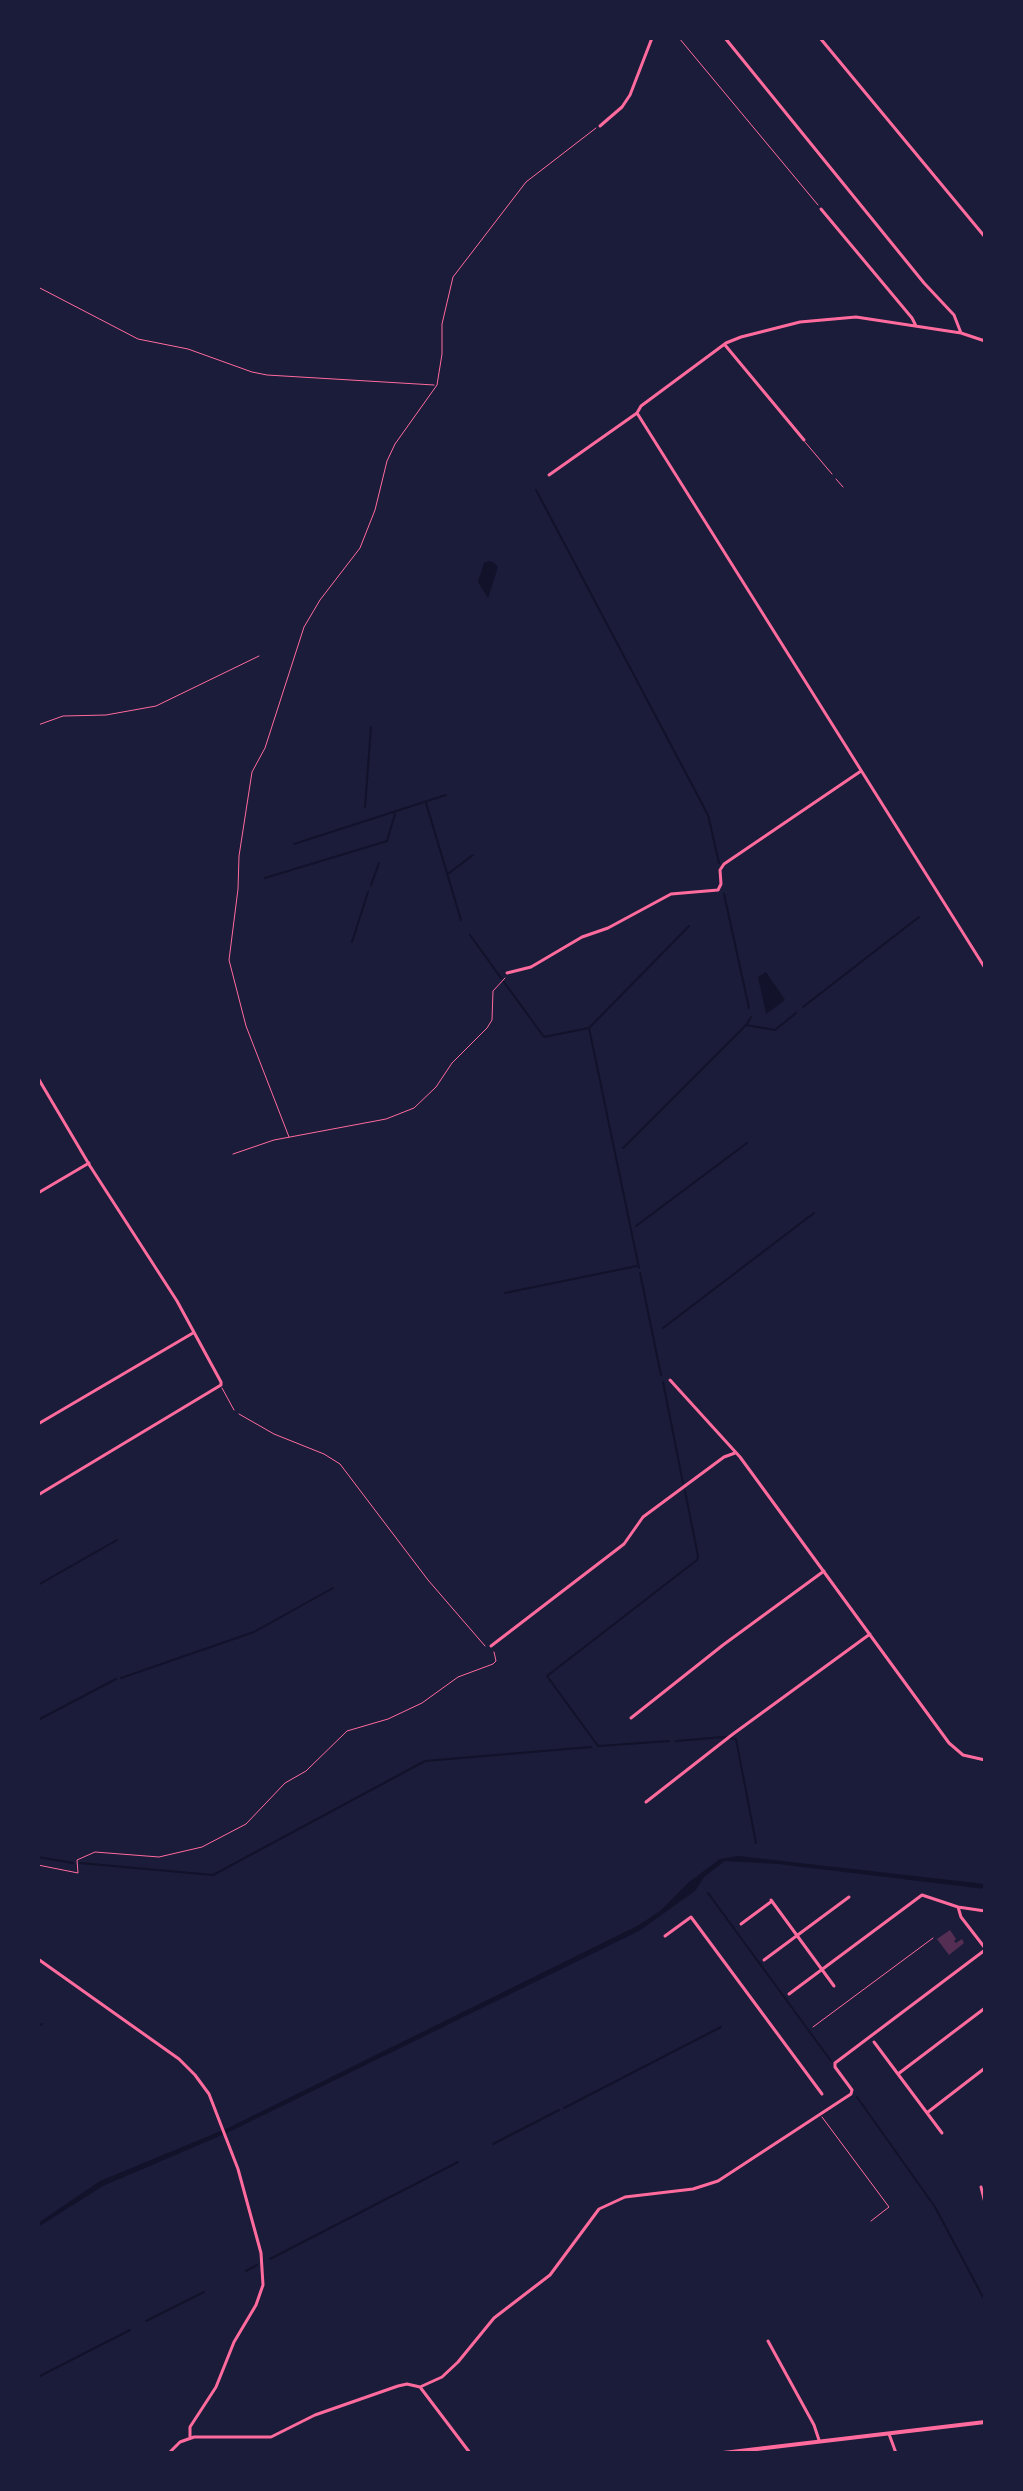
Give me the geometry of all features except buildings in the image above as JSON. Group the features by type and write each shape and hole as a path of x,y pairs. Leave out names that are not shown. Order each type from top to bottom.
{"street":[{"path":"600,126 622,107 630,95 652,38"},
{"path":"725,38 924,283 954,315 961,333"},
{"path":"820,38 985,237"},
{"path":"821,209 916,326"},
{"path":"549,475 638,414 651,398 724,344 766,330 851,316 961,333 985,341"},
{"path":"724,344 804,440"},
{"path":"638,414 985,968"},
{"path":"507,973 531,967 582,937 608,928 671,894 718,890 720,870 724,864 861,771"},
{"path":"38,1078 194,1332 221,1385 38,1495"},
{"path":"38,1193 89,1163"},
{"path":"38,1424 194,1332"},
{"path":"670,1380 735,1453 954,1748 966,1756 985,1760"},
{"path":"491,1646 624,1544 643,1517 728,1454 735,1453"},
{"path":"631,1718 824,1571"},
{"path":"646,1802 870,1634"},
{"path":"789,1994 918,1897 925,1895 958,1907 985,1911"},
{"path":"764,1960 849,1897"},
{"path":"741,1924 772,1901 834,1986"},
{"path":"169,2453 190,2438 271,2437 315,2415 398,2386 407,2384 420,2387 446,2374 494,2318 547,2277 602,2207 625,2197 693,2189 718,2181 821,2115 851,2094 852,2090 835,2063 985,1949 959,1913 958,1907"},
{"path":"665,1936 691,1917 822,2094"},
{"path":"38,1959 181,2061 206,2089 229,2144 257,2239 264,2279 259,2298 234,2342 220,2377 190,2427 190,2438"},
{"path":"898,2074 985,2008"},
{"path":"874,2042 942,2133"},
{"path":"927,2113 985,2068"},
{"path":"981,2187 985,2203"},
{"path":"768,2341 814,2425 819,2442"},
{"path":"420,2387 470,2453"},
{"path":"723,2453 985,2422"},
{"path":"889,2433 896,2453"}],"lane":[{"path":"804,440 832,474"},
{"path":"221,1385 234,1410"},
{"path":"813,2027 933,1938"},
{"path":"821,2115 889,2207 871,2221"}],"path":[{"path":"679,38 821,209"},
{"path":"289,1137 246,1026 229,960 250,780 265,748 304,627 320,600 360,548 395,444 426,405 437,385 442,354 442,324 450,287 459,267 526,182 600,126"},
{"path":"38,287 138,339 188,349 252,372 437,385"},
{"path":"832,474 843,487"},
{"path":"38,725 63,716 106,715 156,706 259,656"},
{"path":"233,1154 289,1137 386,1119 414,1108 487,1028 492,1020 493,991 507,973"},
{"path":"38,1865 78,1873 77,1860 95,1852 159,1857 202,1847 236,1831 285,1783 306,1771 347,1731 388,1719 411,1708 458,1677 496,1661 491,1646 484,1646 476,1638 340,1464 324,1454 274,1434 234,1410"}],"shaded area":[{"path":"489,561 498,567 488,598 478,582 484,563"},
{"path":"766,972 785,1000 766,1014 758,977"},
{"path":"738,1856 985,1884 985,1889 778,1864 725,1861 704,1877 695,1891 639,1931 229,2132 103,2186 38,2227 38,2223 100,2181 228,2128 639,1925 660,1911 689,1882 720,1859"}],"waterway":[{"path":"536,490 708,815 719,863"},
{"path":"365,807 371,727"},
{"path":"294,844 446,795"},
{"path":"426,803 461,920"},
{"path":"265,878 387,841 395,814"},
{"path":"449,873 473,855"},
{"path":"371,885 379,863"},
{"path":"352,942 368,892"},
{"path":"724,894 749,1008"},
{"path":"803,1007 919,917"},
{"path":"639,1268 589,1028 689,926"},
{"path":"470,935 501,978"},
{"path":"504,982 544,1037 589,1028"},
{"path":"623,1148 746,1025 775,1030 796,1013"},
{"path":"747,1024 751,1017"},
{"path":"636,1226 747,1143"},
{"path":"663,1328 814,1213"},
{"path":"505,1293 637,1266"},
{"path":"640,1273 661,1375"},
{"path":"663,1382 683,1483"},
{"path":"598,1746 547,1676 697,1560 685,1491"},
{"path":"38,1585 117,1540"},
{"path":"121,1678 254,1632 333,1588"},
{"path":"38,1720 116,1679"},
{"path":"676,1741 723,1737 736,1739 756,1843"},
{"path":"599,1746 669,1741"},
{"path":"80,1863 213,1875 425,1761 591,1747"},
{"path":"38,1857 73,1863"},
{"path":"708,1893 831,2061"},
{"path":"38,2026 42,2024"},
{"path":"564,2108 721,2027"},
{"path":"857,2097 935,2207 985,2301"},
{"path":"493,2144 559,2110"},
{"path":"270,2259 458,2162"},
{"path":"246,2271 257,2265"},
{"path":"146,2321 204,2292"},
{"path":"38,2377 130,2330"}]}
